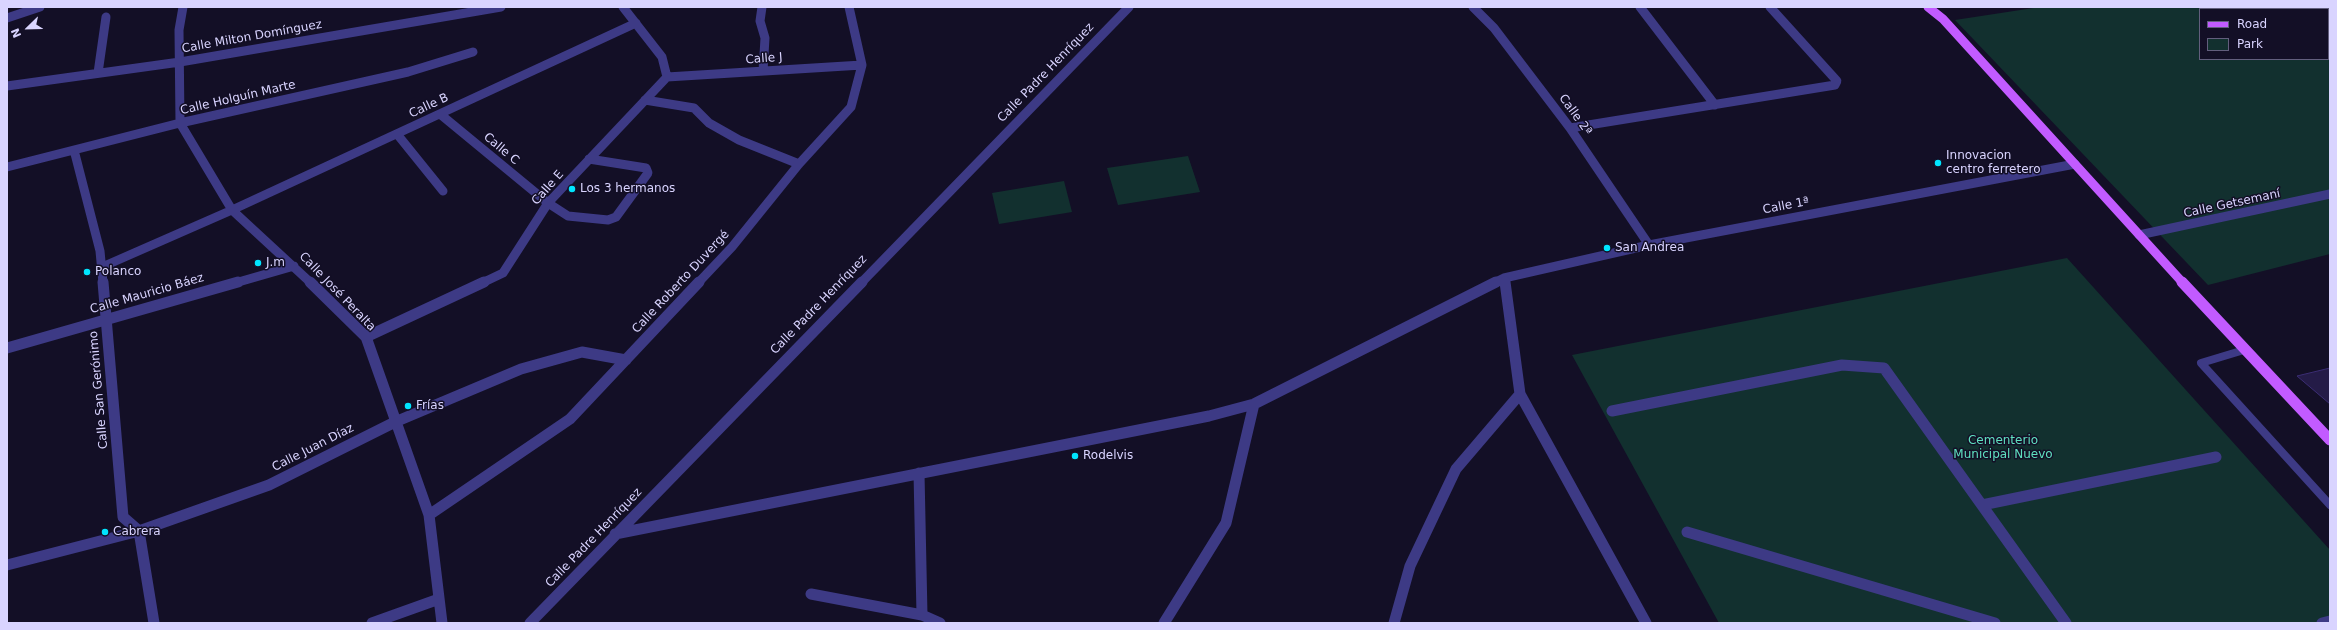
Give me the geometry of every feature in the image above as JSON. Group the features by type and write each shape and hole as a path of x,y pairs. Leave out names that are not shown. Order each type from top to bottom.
{"main road":[{"path":"1928,7 1943,19 2244,350 2330,440"}],"street":[{"path":"7,18 40,7"},
{"path":"180,123 179,30 183,7"},
{"name":"Calle Milton Domínguez","path":"7,86 180,62 500,7"},
{"path":"623,7 662,57 667,77"},
{"path":"762,7 760,21 765,38 763,71"},
{"name":"Calle Roberto Duvergé","path":"428,515 570,420 732,247 799,164 851,107 862,64 849,7"},
{"name":"Calle Padre Henríquez","path":"530,623 1129,7"},
{"name":"Calle 2ª","path":"1476,7 1494,28 1570,128 1649,244"},
{"path":"1640,7 1715,105"},
{"path":"1570,128 1837,84 1837,81 1770,7"},
{"path":"98,73 106,17"},
{"name":"Calle B","path":"102,267 232,210 636,23"},
{"name":"Calle Holguín Marte","path":"7,166 180,123 408,72 473,52"},
{"name":"Calle J","path":"667,77 862,64"},
{"name":"Calle E","path":"366,337 503,273 548,203 667,77"},
{"path":"645,100 694,108 709,123 739,140 799,164"},
{"name":"Calle C","path":"440,114 548,203 568,216 608,220 616,217 648,172 646,168 641,166 590,159"},
{"name":"Calle José Peralta","path":"180,123 232,210 294,266 366,337 428,515 442,623"},
{"path":"397,134 443,191"},
{"name":"Calle San Gerónimo","path":"74,150 100,251 123,517 139,531"},
{"name":"Calle 1ª","path":"615,534 1209,416 1254,404 1504,278 1649,244 2074,164"},
{"name":"Calle Getsemaní","path":"2139,235 2330,194"},
{"name":"Calle Mauricio Báez","path":"7,348 294,266"},
{"path":"1504,278 1520,394 1646,623"},
{"name":"Calle Juan Díaz","path":"7,565 139,531 269,485 395,422 522,369 582,352 626,360"},
{"path":"1612,411 1842,365 1884,368 2066,623"},
{"path":"1394,623 1410,566 1456,469 1520,394"},
{"path":"1164,623 1226,523 1254,404"},
{"path":"1982,505 2216,457"},
{"path":"919,473 922,615"},
{"path":"139,531 148,596 154,623"},
{"path":"1687,532 1995,623"},
{"path":"811,594 922,615 940,623"},
{"path":"372,623 439,599"},
{"path":"2322,623 2330,621"}],"lane":[{"path":"2244,350 2201,362 2330,505"}],"green space":[{"path":"2040,7 2330,7 2330,254 2208,285 1955,20"},
{"path":"1188,156 1200,192 1118,205 1107,168"},
{"path":"1064,181 1072,212 999,224 992,193"},
{"name":"Cementerio Municipal Nuevo","path":"2067,258 2330,550 2330,623 1719,623 1572,355"}],"building":[{"path":"2330,368 2330,404 2297,376"}],"place":[{"name":"Innovacion centro ferretero","path":"1938,163"},
{"name":"Los 3 hermanos","path":"572,189"},
{"name":"San Andrea","path":"1607,248"},
{"name":"J.m","path":"258,263"},
{"name":"Polanco","path":"87,272"},
{"name":"Frías","path":"408,406"},
{"name":"Rodelvis","path":"1075,456"},
{"name":"Cabrera","path":"105,532"}]}
